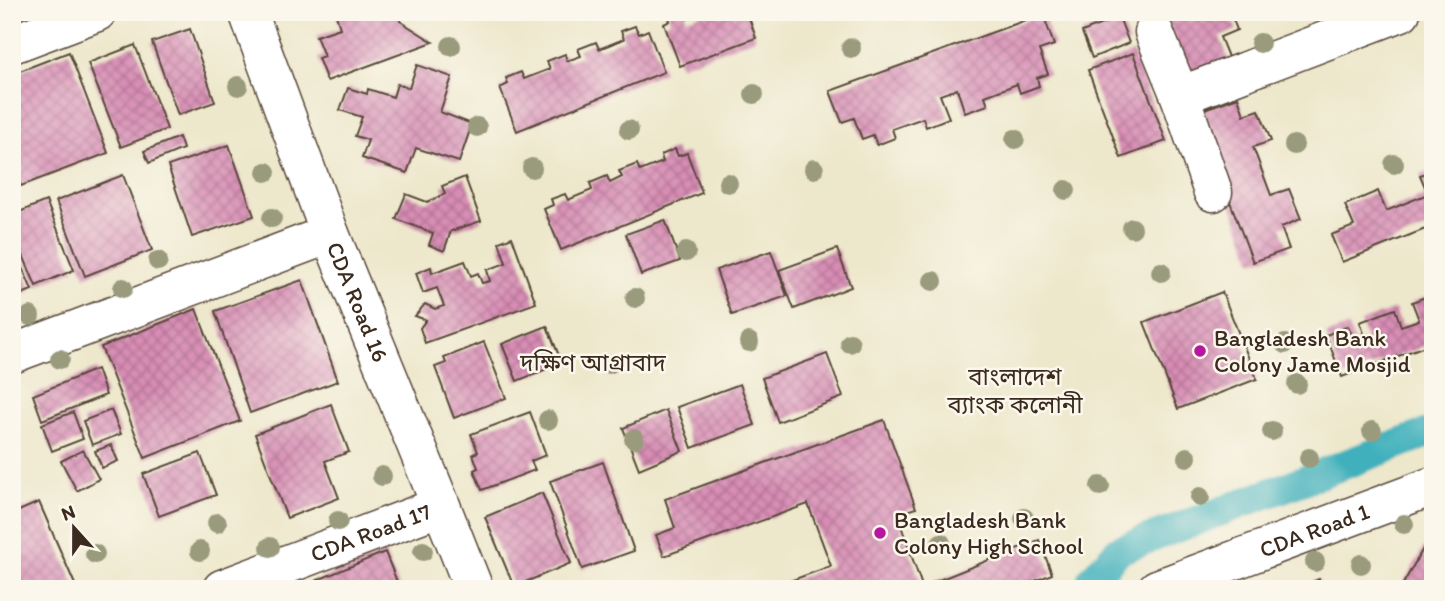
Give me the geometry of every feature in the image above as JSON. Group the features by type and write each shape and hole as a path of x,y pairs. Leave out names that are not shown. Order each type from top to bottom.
{"street":[{"path":"12,44 97,12"},
{"name":"CDA Road 16","path":"248,12 330,234 474,589"},
{"path":"1180,96 1401,12"},
{"path":"1154,32 1180,96 1213,192"},
{"path":"12,354 330,234"},
{"name":"CDA Road 1","path":"1157,589 1433,485"},
{"name":"CDA Road 17","path":"222,589 442,506"}],"building":[{"path":"335,12 401,12 400,21 433,42 327,81 318,58 324,56 316,36 340,28"},
{"path":"670,12 685,12 687,19 707,12 747,12 756,38 680,66 664,24 670,21"},
{"path":"1164,12 1230,12 1237,30 1220,37 1230,62 1189,78"},
{"path":"1043,14 1054,45 1039,50 1048,74 1037,78 1039,86 1020,93 1017,84 985,96 988,105 965,113 957,89 940,95 949,118 926,127 923,118 892,129 895,138 877,145 873,135 862,139 854,118 842,122 830,91"},
{"path":"1119,17 1129,43 1092,58 1082,32"},
{"path":"635,26 639,34 648,30 664,72 517,131 500,88 508,84 506,78 521,72 524,79 550,69 547,61 565,54 567,61 581,56 578,49 596,42 599,49 624,39 621,31"},
{"path":"190,29 215,102 178,115 152,42"},
{"path":"135,45 167,129 121,147 88,63"},
{"path":"69,52 108,153 21,186 12,162 12,74"},
{"path":"1133,53 1166,141 1121,158 1088,70"},
{"path":"417,65 452,77 440,112 472,124 459,162 416,148 407,173 362,158 368,140 355,136 362,117 340,110 348,88 367,94 368,89 393,97 397,84 409,88"},
{"path":"1238,97 1244,115 1259,110 1271,141 1253,147 1271,195 1289,189 1301,219 1281,227 1289,249 1253,262 1196,112"},
{"path":"179,137 183,149 149,163 144,151"},
{"path":"229,145 254,216 192,237 168,166"},
{"path":"675,149 678,156 687,153 702,193 561,250 544,209 553,205 551,199 565,194 568,200 592,190 590,183 607,176 610,183 622,177 619,171 637,164 640,171 663,162 661,155"},
{"path":"1433,170 1433,226 1342,262 1331,235 1354,226 1345,205 1378,191 1386,211 1428,194 1420,175"},
{"path":"123,175 152,250 85,276 56,201"},
{"path":"465,177 481,221 451,231 444,251 429,245 433,233 396,219 406,194 427,202 445,194 442,186"},
{"path":"46,201 74,270 36,286 12,229 12,215"},
{"path":"665,220 680,261 641,275 626,234"},
{"path":"512,237 536,303 425,343 420,328 426,320 415,316 425,304 435,309 444,306 437,288 423,293 416,273 431,267 432,273 465,261 471,276 478,273 482,283 490,281 487,270 506,263 499,242"},
{"path":"12,243 32,290 12,298"},
{"path":"837,249 851,287 794,309 779,270"},
{"path":"771,251 787,296 732,315 716,270"},
{"path":"302,280 338,381 250,413 215,311"},
{"name":"Bangladesh Bank Colony Jame Mosjid","path":"1222,292 1257,379 1178,409 1144,322"},
{"path":"1428,296 1433,308 1433,343 1342,377 1326,335 1348,326 1355,343 1366,339 1360,322 1395,309 1401,326 1419,320 1412,302"},
{"path":"196,309 240,421 145,458 101,347"},
{"path":"547,326 562,363 517,381 502,344"},
{"path":"484,342 506,398 454,418 435,367 446,363 444,358"},
{"path":"827,354 843,397 778,422 762,378"},
{"path":"97,369 106,395 42,420 33,395"},
{"path":"740,384 755,425 692,448 677,407"},
{"path":"331,404 349,452 325,461 339,498 287,518 255,434"},
{"path":"111,410 121,434 92,445 83,421"},
{"path":"666,410 682,451 639,469 623,428"},
{"path":"73,412 83,439 52,451 42,424"},
{"path":"530,412 546,455 531,461 535,470 482,490 474,470 478,468 473,454 478,452 471,434"},
{"name":"Bangladesh Bank Colony High School","path":"884,420 916,508 897,514 923,589 768,589 831,566 808,504 664,556 656,535 675,528 665,499"},
{"path":"111,445 118,461 102,468 95,451"},
{"path":"83,450 99,479 77,491 61,461"},
{"path":"200,453 216,495 159,516 143,474"},
{"path":"603,462 634,551 582,569 550,481"},
{"path":"542,493 571,563 514,587 485,517"},
{"path":"39,502 77,589 12,589 12,514"},
{"path":"1039,540 1052,574 1016,589 937,589 934,582"},
{"path":"1424,547 1433,552 1433,589 1400,589"},
{"path":"385,552 400,589 318,589 315,581"},
{"path":"1319,579 1323,589 1295,589"}],"waterway":[{"path":"1095,587 1092,579 1119,550 1433,431"}],"place":[{"name":"Bangladesh Bank Colony Jame Mosjid","path":"1200,351"},
{"name":"Bangladesh Bank Colony High School","path":"880,533"}],"district":[{"name":"দক্ষিণ আগ্রাবাদ","path":"593,362"},
{"name":"বাংলাদেশ ব্যাংক কলোনী","path":"1015,390"}]}
